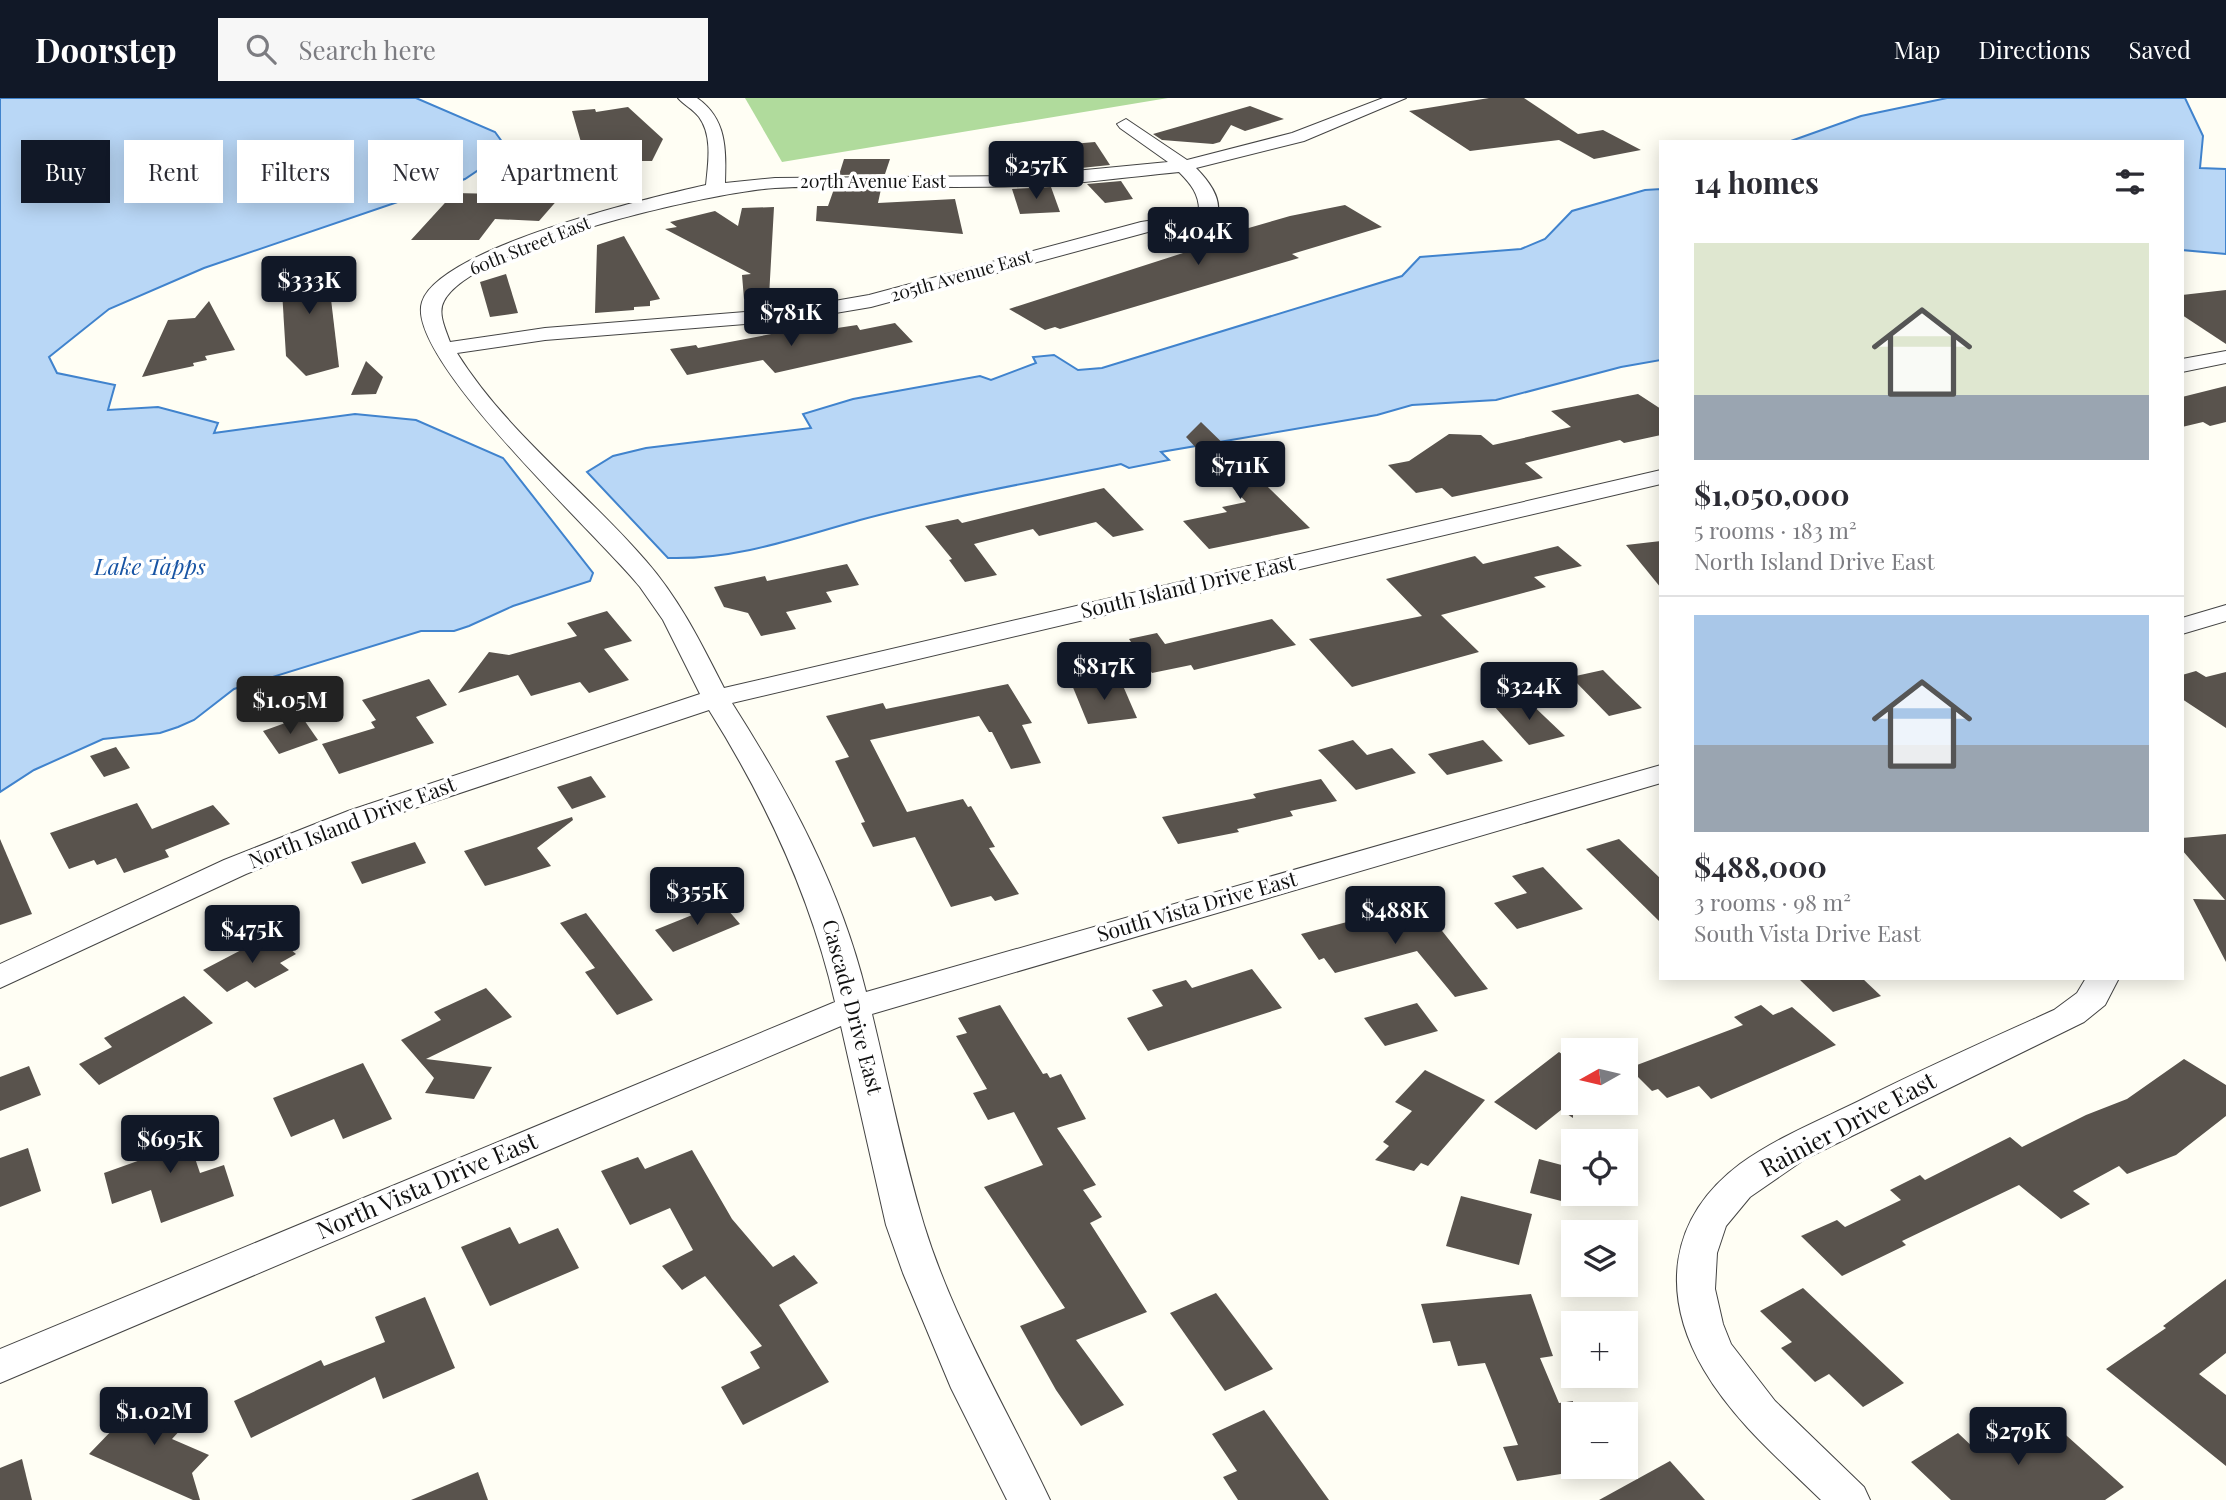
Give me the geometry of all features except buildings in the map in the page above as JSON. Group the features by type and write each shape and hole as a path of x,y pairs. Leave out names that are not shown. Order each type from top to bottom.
{"street":[{"path":"687,98 706,112 716,127 715,189"},
{"name":"207th Avenue East","path":"715,189 802,182 1023,181 1184,166 1297,137 1398,98"},
{"path":"1126,124 1184,166"},
{"name":"205th Avenue East","path":"443,349 545,334 794,314 858,303 1148,226 1203,220 1210,212 1204,191 1184,166"},
{"name":"60th Street East","path":"527,452 502,425 433,334 430,320 432,303 439,291 461,274 538,240 600,218 715,189"},
{"path":"2184,366 2226,358"},
{"name":"Cascade Drive East","path":"527,452 659,594 716,698 754,760 825,904 855,1007 905,1225 922,1273 971,1388 1029,1500"},
{"name":"South Island Drive East","path":"716,698 1659,477"},
{"path":"2184,604 2205,619"},
{"name":"North Island Drive East","path":"0,977 235,867 359,817 716,698"},
{"name":"South Vista Drive East","path":"855,1007 1659,775"},
{"name":"Rainier Drive East","path":"1849,1500 1735,1385 1716,1356 1697,1308 1695,1282 1699,1248 1710,1220 1725,1200 1749,1178 1785,1154 1891,1099 2066,1018 2087,1004 2099,991 2102,980"},
{"name":"North Vista Drive East","path":"0,1367 855,1007"}],"green space":[{"path":"745,98 1168,98 782,162"}],"water":[{"name":"Lake Tapps","path":"0,98 416,98 495,132 501,140 477,140 477,171 463,180 463,140 368,140 368,203 395,203 204,268 109,309 49,357 57,373 115,385 108,410 158,407 218,423 214,433 355,414 416,420 503,458 593,573 590,581 513,606 454,631 421,631 234,689 194,720 160,733 103,739 34,770 0,792"},
{"path":"1947,98 2185,98 2203,136 2200,168 2226,169 2226,254 2184,250 2184,140 1794,140 1861,116"},
{"path":"1659,189 1659,360 1621,367 1496,400 1412,405 1377,415 1161,452 1169,460 1129,468 1121,464 958,497 742,552 693,558 668,558 587,472 613,456 646,448 811,428 803,414 853,399 980,376 991,380 1036,363 1033,357 1054,355 1078,370 1102,368 1402,276 1420,257 1521,249 1545,239 1572,211 1645,190"}]}
